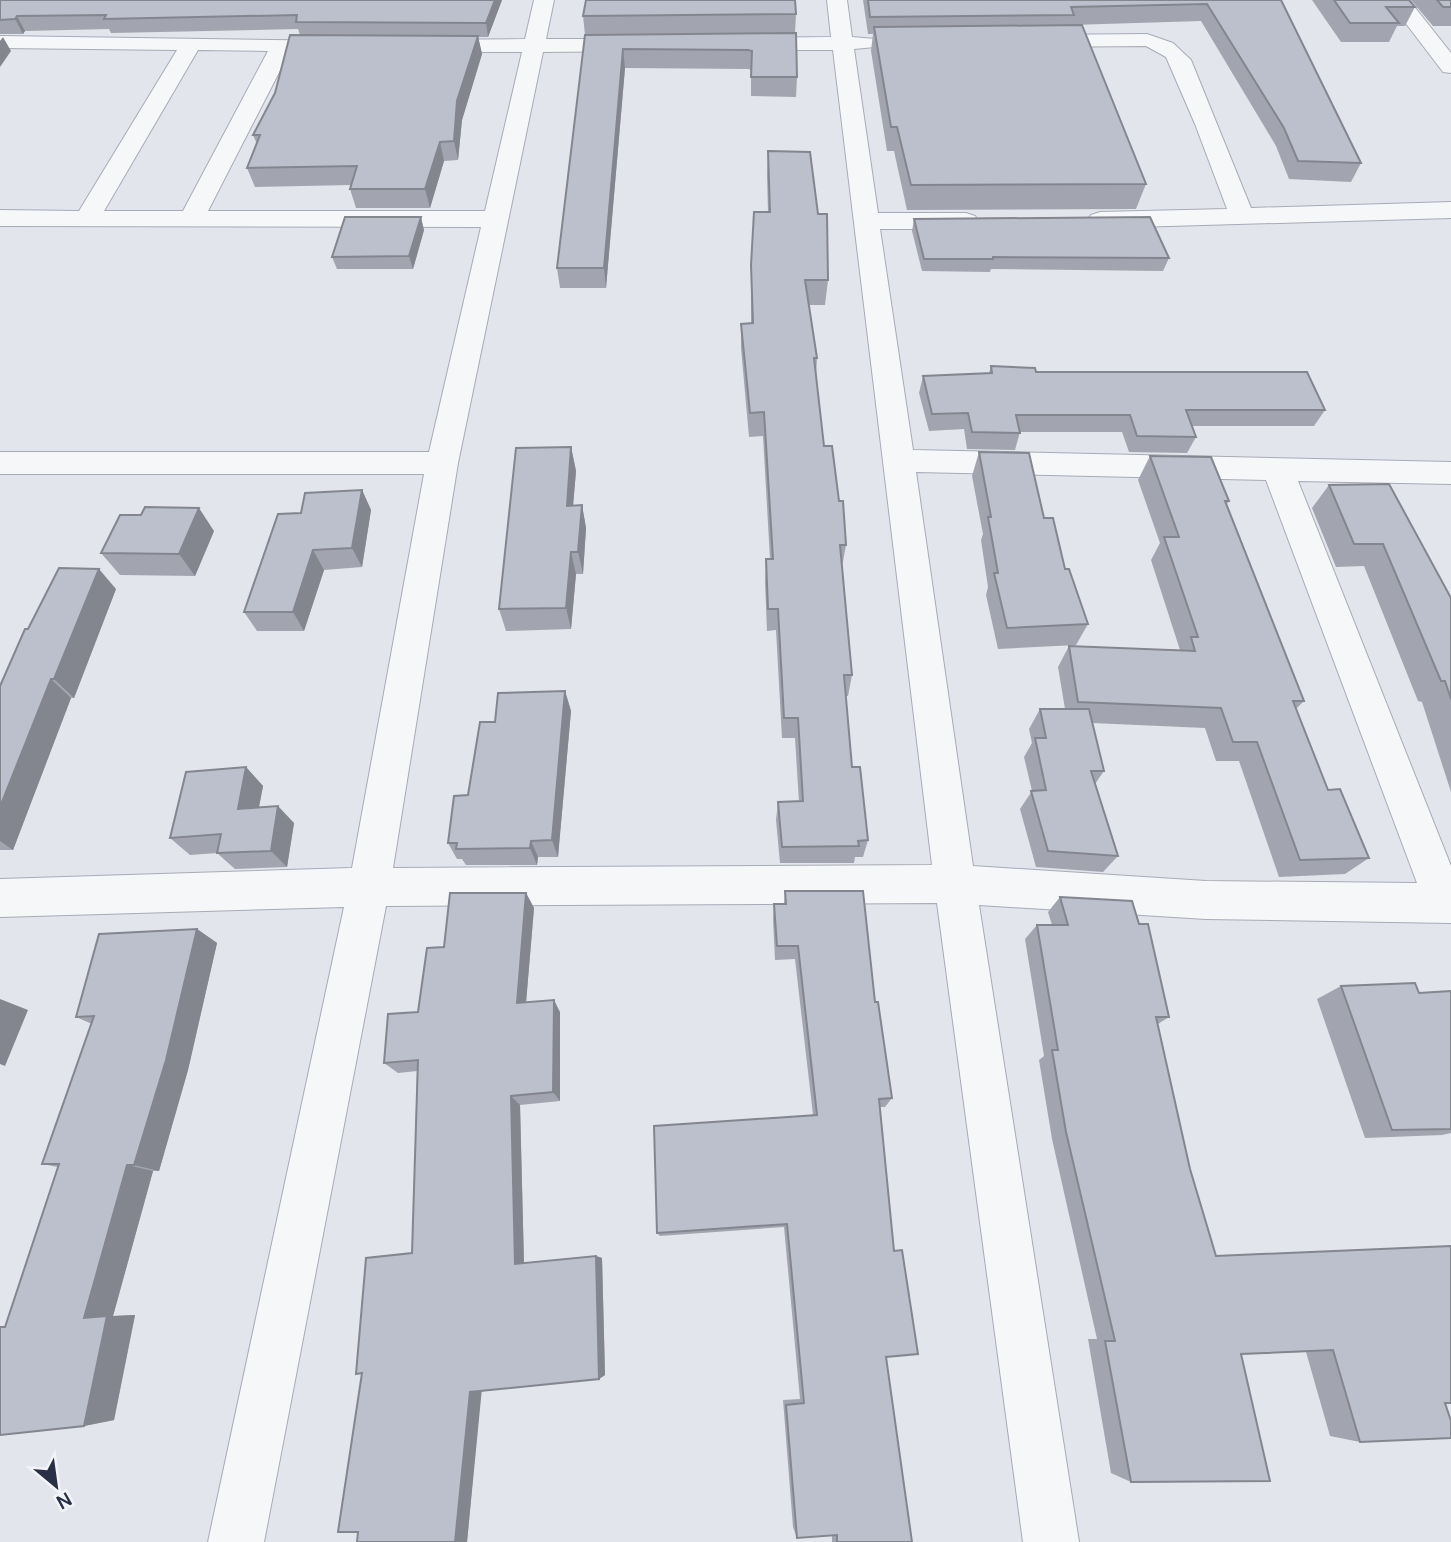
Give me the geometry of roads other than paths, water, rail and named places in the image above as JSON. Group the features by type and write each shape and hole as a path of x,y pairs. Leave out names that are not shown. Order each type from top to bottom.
{"street":[{"path":"236,1542 369,887 442,463 544,0"},
{"path":"837,0 955,884 1051,1542"},
{"path":"1398,0 1442,44 1451,67"},
{"path":"1011,41 1147,40 1173,51 1180,60 1208,124 1241,214"},
{"path":"0,42 366,46"},
{"path":"88,217 192,43"},
{"path":"722,44 895,43"},
{"path":"193,216 282,45"},
{"path":"408,46 655,45"},
{"path":"1071,220 1451,210"},
{"path":"0,218 193,216 495,219"},
{"path":"866,221 989,221"},
{"path":"898,461 1451,473"},
{"path":"0,463 442,463"},
{"path":"0,898 369,887 955,884 1206,900 1448,903 1277,468"}]}
